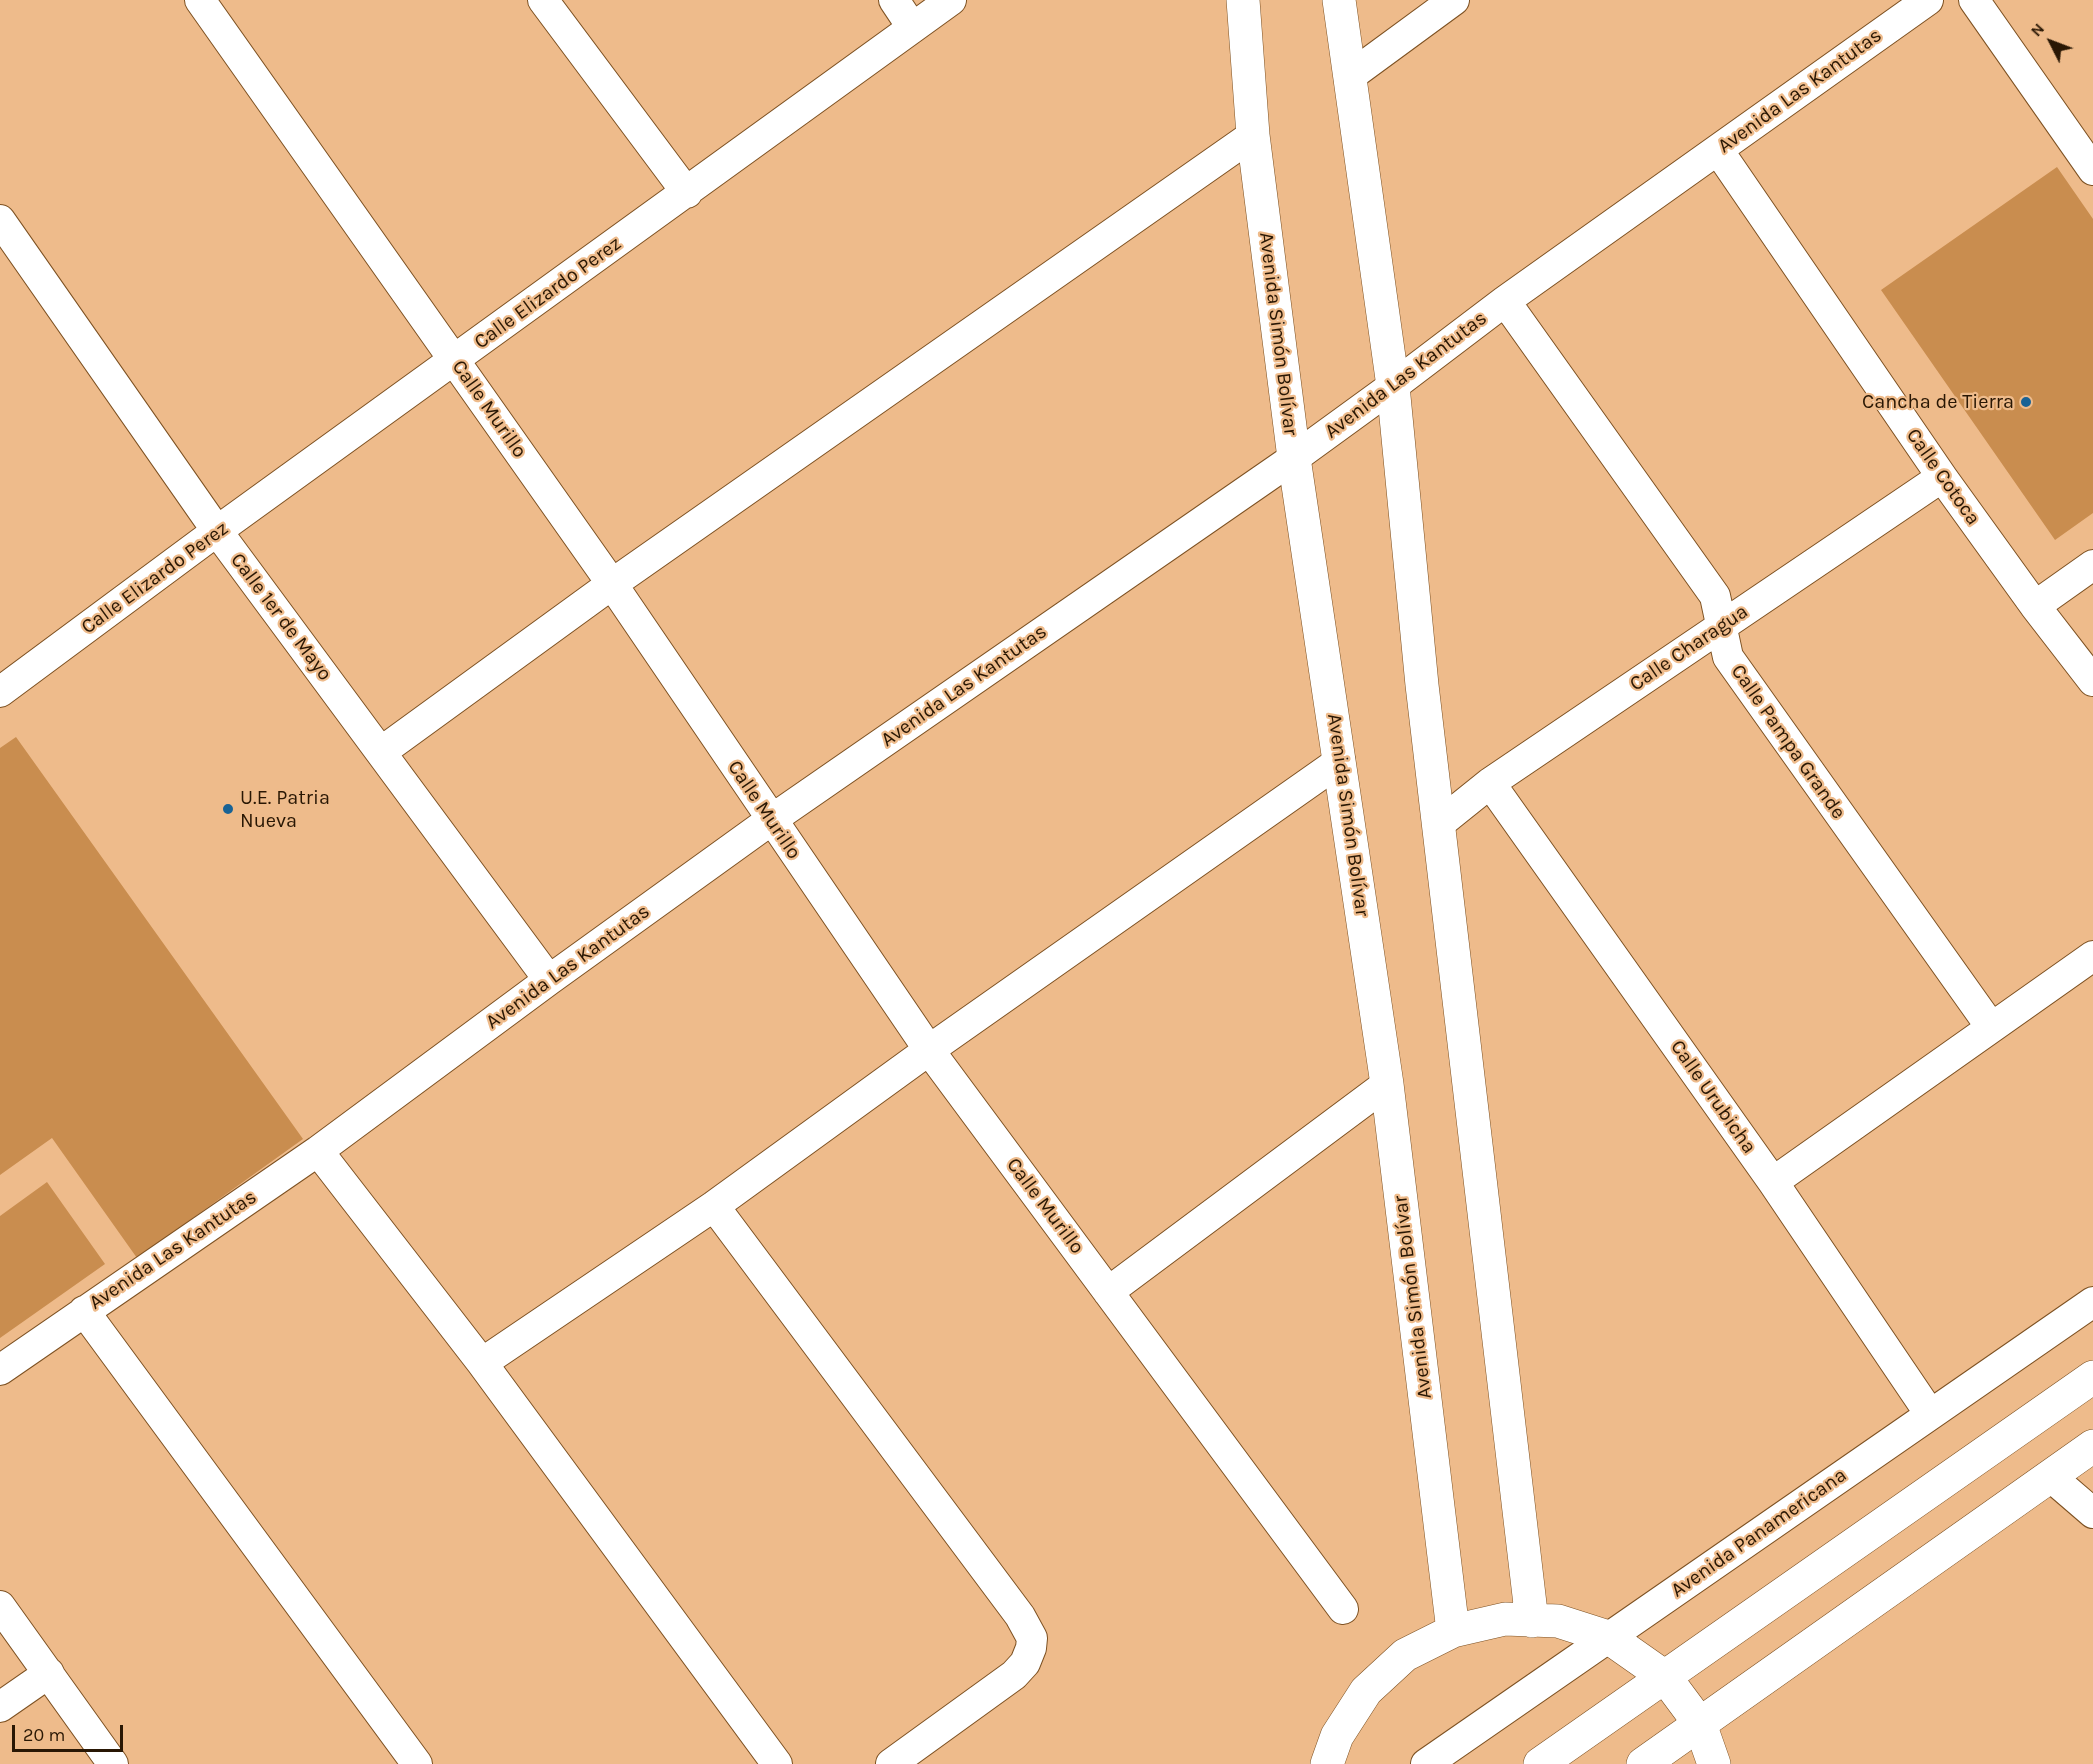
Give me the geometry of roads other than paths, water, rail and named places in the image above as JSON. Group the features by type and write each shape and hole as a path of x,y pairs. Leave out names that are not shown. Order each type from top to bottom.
{"main road":[{"name":"Avenida Simón Bolívar","path":"1243,0 1253,135 1294,458 1387,1084 1453,1631"},
{"path":"1339,0 1393,386 1422,685 1533,1621"},
{"path":"1540,1764 2093,1377"},
{"path":"1643,1764 2093,1446"},
{"path":"1328,1764 1337,1736 1366,1691 1405,1655 1453,1631 1505,1619 1557,1622 1608,1637 1665,1677 1700,1724 1714,1764"}],"street":[{"name":"Calle Murillo","path":"200,0 612,584 929,1050 1343,1609"},
{"path":"543,0 687,192"},
{"path":"894,0 912,27"},
{"name":"Calle Elizardo Perez","path":"0,692 218,531 951,0"},
{"path":"1349,77 1454,0"},
{"name":"Avenida Las Kantutas","path":"0,1370 318,1150 771,820 1294,458 1505,301 1928,0"},
{"path":"1974,0 2093,170"},
{"path":"381,752 612,584 1253,135"},
{"name":"Calle Cotoca","path":"1718,150 1942,477 2035,606 2093,681"},
{"name":"Calle 1er de Mayo","path":"0,220 218,531 549,980"},
{"name":"Calle Pampa Grande","path":"1505,301 1715,596 1728,657 1991,1027"},
{"name":"Calle Charagua","path":"1439,824 1490,783 1942,477"},
{"path":"2035,606 2093,565"},
{"path":"482,1364 714,1206 929,1050 1340,761"},
{"name":"Calle Urubicha","path":"1490,783 1773,1182 1930,1414"},
{"path":"1773,1182 2093,956"},
{"path":"1108,1292 1387,1084"},
{"path":"318,1150 482,1364 777,1764"},
{"path":"714,1206 1020,1616 1032,1638 1025,1663 1014,1675 891,1764"},
{"name":"Avenida Panamericana","path":"1426,1764 2093,1302"},
{"path":"84,1311 417,1764"},
{"path":"2050,1476 2093,1513"},
{"path":"0,1606 113,1764"},
{"path":"0,1707 49,1673"}],"place":[{"name":"Cancha de Tierra","path":"2026,402"},
{"name":"U.E. Patria Nueva","path":"228,809"}]}
